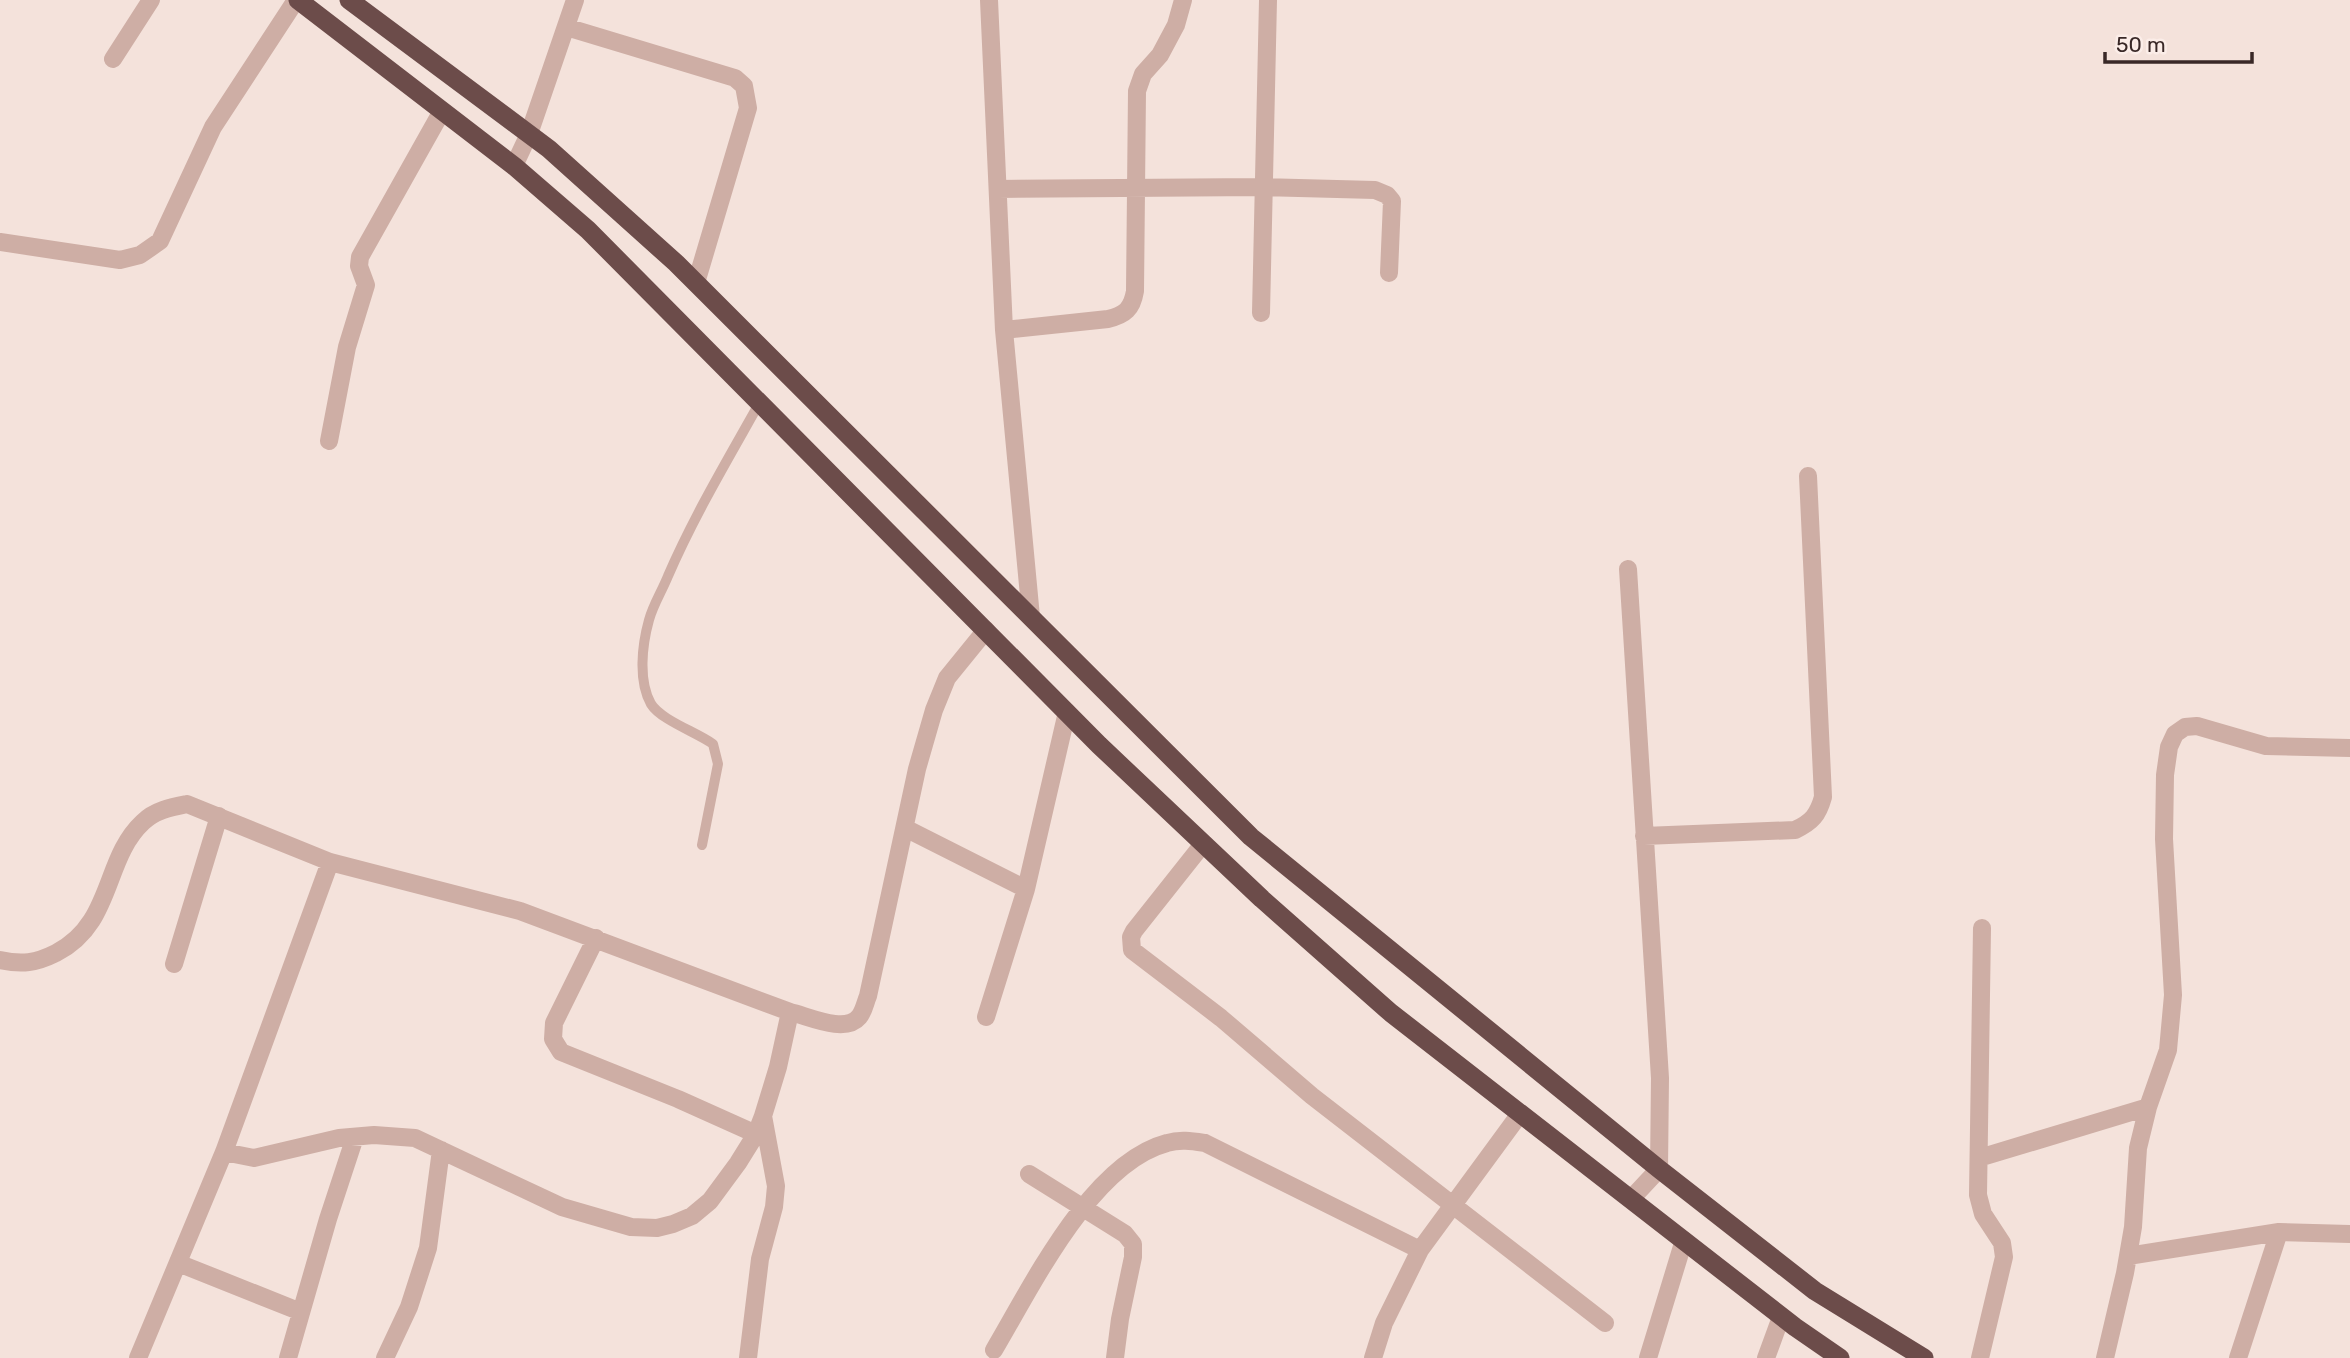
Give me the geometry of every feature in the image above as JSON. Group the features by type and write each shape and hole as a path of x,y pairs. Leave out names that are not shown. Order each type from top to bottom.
{"highway":[{"path":"297,0 514,166 588,230 1067,712 1262,899 1391,1013 1781,1317 1840,1358"},
{"path":"349,0 559,158 696,283 1251,837 1660,1169 1815,1291 1924,1358"}],"street":[{"path":"113,59 151,0"},
{"path":"0,242 120,260 140,255 160,241 213,127 297,0"},
{"path":"514,166 529,134 575,0"},
{"path":"989,0 1004,330 1031,617"},
{"path":"1004,330 1123,316 1133,304 1138,188 1138,91 1143,74 1160,55 1176,25 1183,0"},
{"path":"1261,313 1268,0"},
{"path":"566,27 735,78 744,86 748,108 696,283"},
{"path":"329,441 347,347 366,285 359,266 360,257 442,111"},
{"path":"998,189 1262,187 1375,190 1387,195 1392,201 1388,273"},
{"path":"1644,836 1795,830 1810,823 1819,812 1823,797 1808,476"},
{"path":"1628,569 1660,1078 1660,1169 1631,1199"},
{"path":"0,960 17,964 39,961 63,949 86,929 103,902 128,839 144,820 165,809 187,804 330,862 520,911 790,1012 839,1024 853,1022 861,1015 868,996 934,710 947,678 986,630"},
{"path":"986,1017 1026,889 1067,712"},
{"path":"2105,1358 2133,1227 2138,1148 2148,1107 2168,1050 2174,995 2164,839 2165,775 2169,747 2175,734 2185,727 2197,726 2266,746 2350,748"},
{"path":"174,964 219,816"},
{"path":"905,828 1026,889"},
{"path":"1203,844 1134,930 1131,937 1132,950 1222,1018 1312,1096 1605,1323"},
{"path":"138,1358 224,1152 330,862"},
{"path":"1980,1358 2004,1256 2002,1243 1983,1214 1978,1195 1982,928"},
{"path":"596,938 554,1023 553,1040 561,1052 756,1133"},
{"path":"224,1152 254,1158 339,1138 392,1135 415,1138 562,1207 631,1227 673,1224 692,1216 710,1200 738,1163 756,1133 778,1067 790,1012"},
{"path":"1979,1158 2148,1107"},
{"path":"1373,1358 1384,1323 1420,1250 1520,1115"},
{"path":"748,1358 760,1259 774,1207 776,1186 763,1116"},
{"path":"288,1358 355,1137"},
{"path":"994,1350 1082,1207 1110,1177 1149,1151 1167,1143 1187,1140 1205,1143 1420,1250"},
{"path":"385,1358 409,1307 428,1248 441,1150"},
{"path":"1029,1174 1125,1234 1133,1244 1115,1358"},
{"path":"2128,1256 2278,1232 2350,1234"},
{"path":"2238,1358 2278,1232"},
{"path":"1648,1358 1684,1240"},
{"path":"178,1263 301,1312"},
{"path":"1766,1358 1781,1317"}],"lane":[{"path":"702,845 718,764 713,744 659,714 651,704 644,686 643,658 649,620 680,549 760,402"}]}
